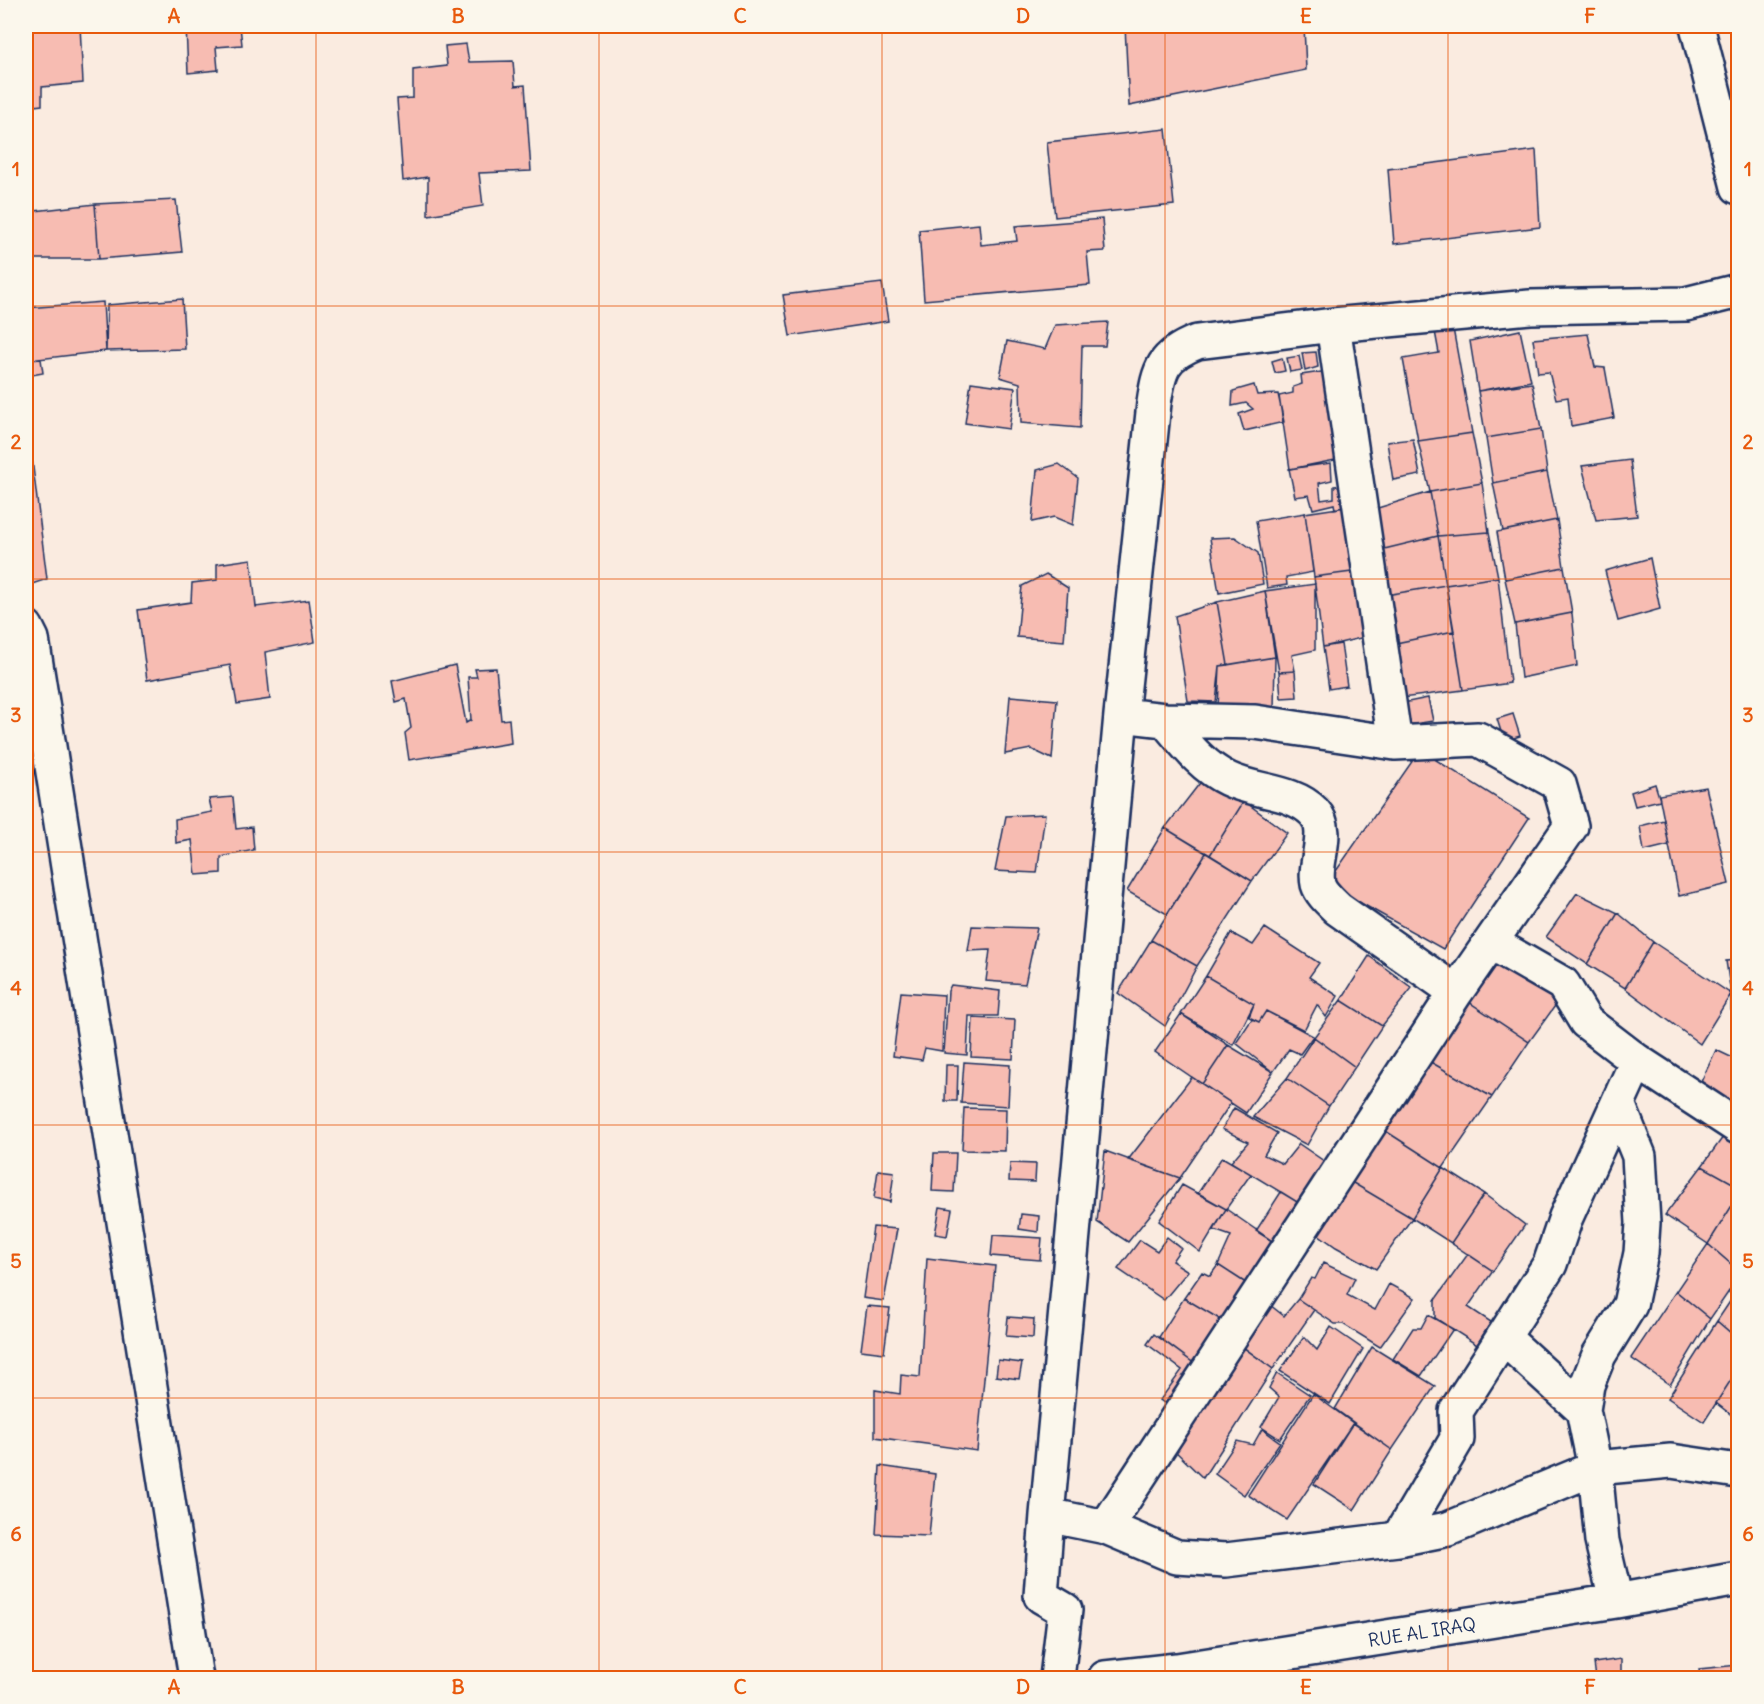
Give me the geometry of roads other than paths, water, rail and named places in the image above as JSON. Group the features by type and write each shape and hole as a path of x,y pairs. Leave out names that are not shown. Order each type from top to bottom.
{"street":[{"path":"1697,26 1738,187"},
{"path":"1057,1678 1065,1610 1041,1596 1047,1515 1121,715 1154,403 1157,381 1164,362 1177,350 1197,342 1333,325 1530,307 1686,304 1738,291"},
{"path":"1333,325 1395,743"},
{"path":"26,627 32,639 196,1678"},
{"path":"1106,1527 1456,992 1571,826 1559,784 1478,739 1395,743 1255,722 1165,720 1121,715"},
{"path":"1165,720 1205,763 1227,779 1300,802 1316,813 1322,828 1318,883 1326,898 1338,909 1456,992"},
{"path":"1492,943 1563,984 1586,1022 1637,1060 1738,1127"},
{"path":"1398,1539 1456,1439 1456,1411 1550,1264 1566,1217 1637,1060"},
{"path":"1616,1601 1602,1541 1595,1468 1583,1410 1587,1385 1599,1355 1630,1305 1641,1253 1643,1214 1639,1156 1618,1104"},
{"path":"1503,1337 1583,1410"},
{"path":"1047,1515 1106,1527 1177,1557 1226,1560 1398,1539 1448,1529 1595,1468 1671,1461 1738,1471"},
{"name":"RUE AL IRAQ","path":"1105,1678 1177,1675 1738,1579"}]}
